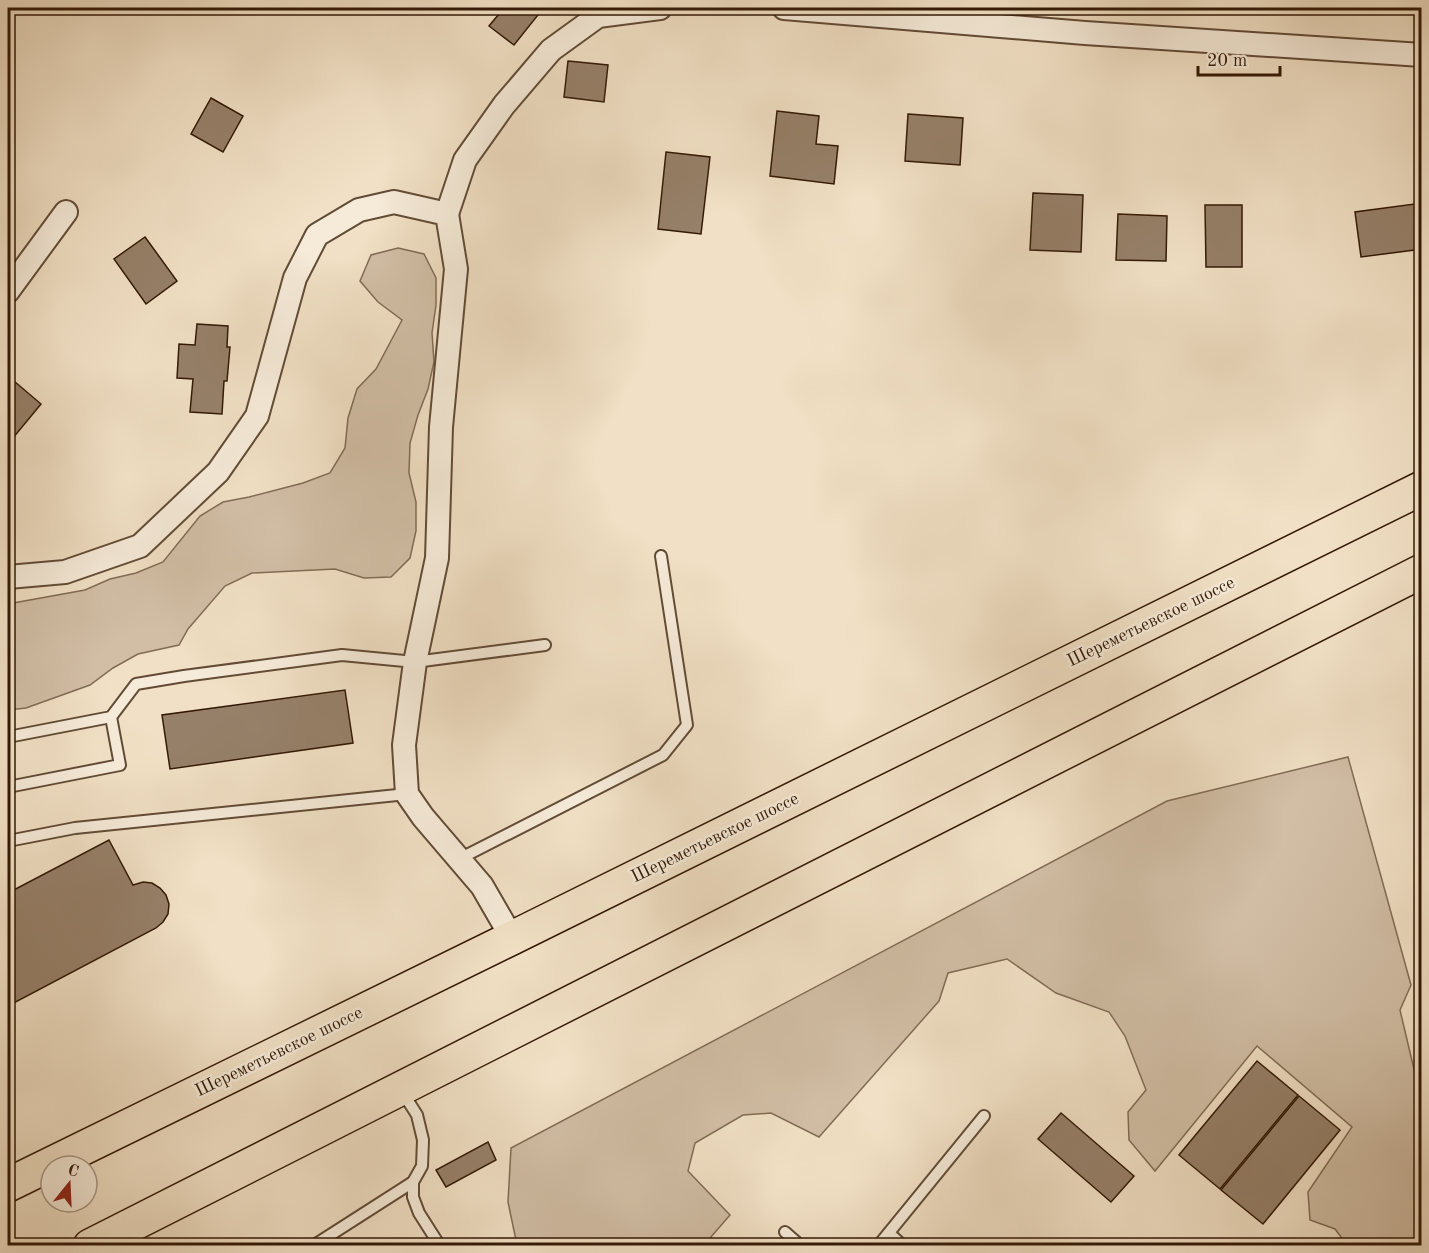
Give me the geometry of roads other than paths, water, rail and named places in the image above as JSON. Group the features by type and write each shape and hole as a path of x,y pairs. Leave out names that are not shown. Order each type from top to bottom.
{"main road":[{"name":"Шереметьевское шоссе","path":"8,1185 1422,488"},
{"path":"90,1245 402,1090 1422,571"}],"street":[{"path":"512,938 482,886 423,817 407,794 404,745 415,662 437,558 441,427 456,269 447,214 465,160 504,105 551,50 598,16 660,8"},
{"path":"784,8 1085,33 1422,55"},
{"path":"8,577 65,572 140,546 218,472 257,416 295,278 317,235 358,210 394,202 447,214"},
{"path":"8,291 66,212"}],"lane":[{"path":"459,859 663,755 687,725 661,556"},
{"path":"8,737 111,717 136,684 174,677 342,655 415,662 544,645"},
{"path":"8,787 120,765 111,717"},
{"path":"8,841 75,828 407,794"},
{"path":"313,1245 413,1182 422,1166 423,1140 417,1115 402,1090"},
{"path":"878,1245 984,1116"},
{"path":"413,1182 413,1197 419,1213 440,1245"},
{"path":"785,1232 801,1245"},
{"path":"889,1233 903,1245"}]}
